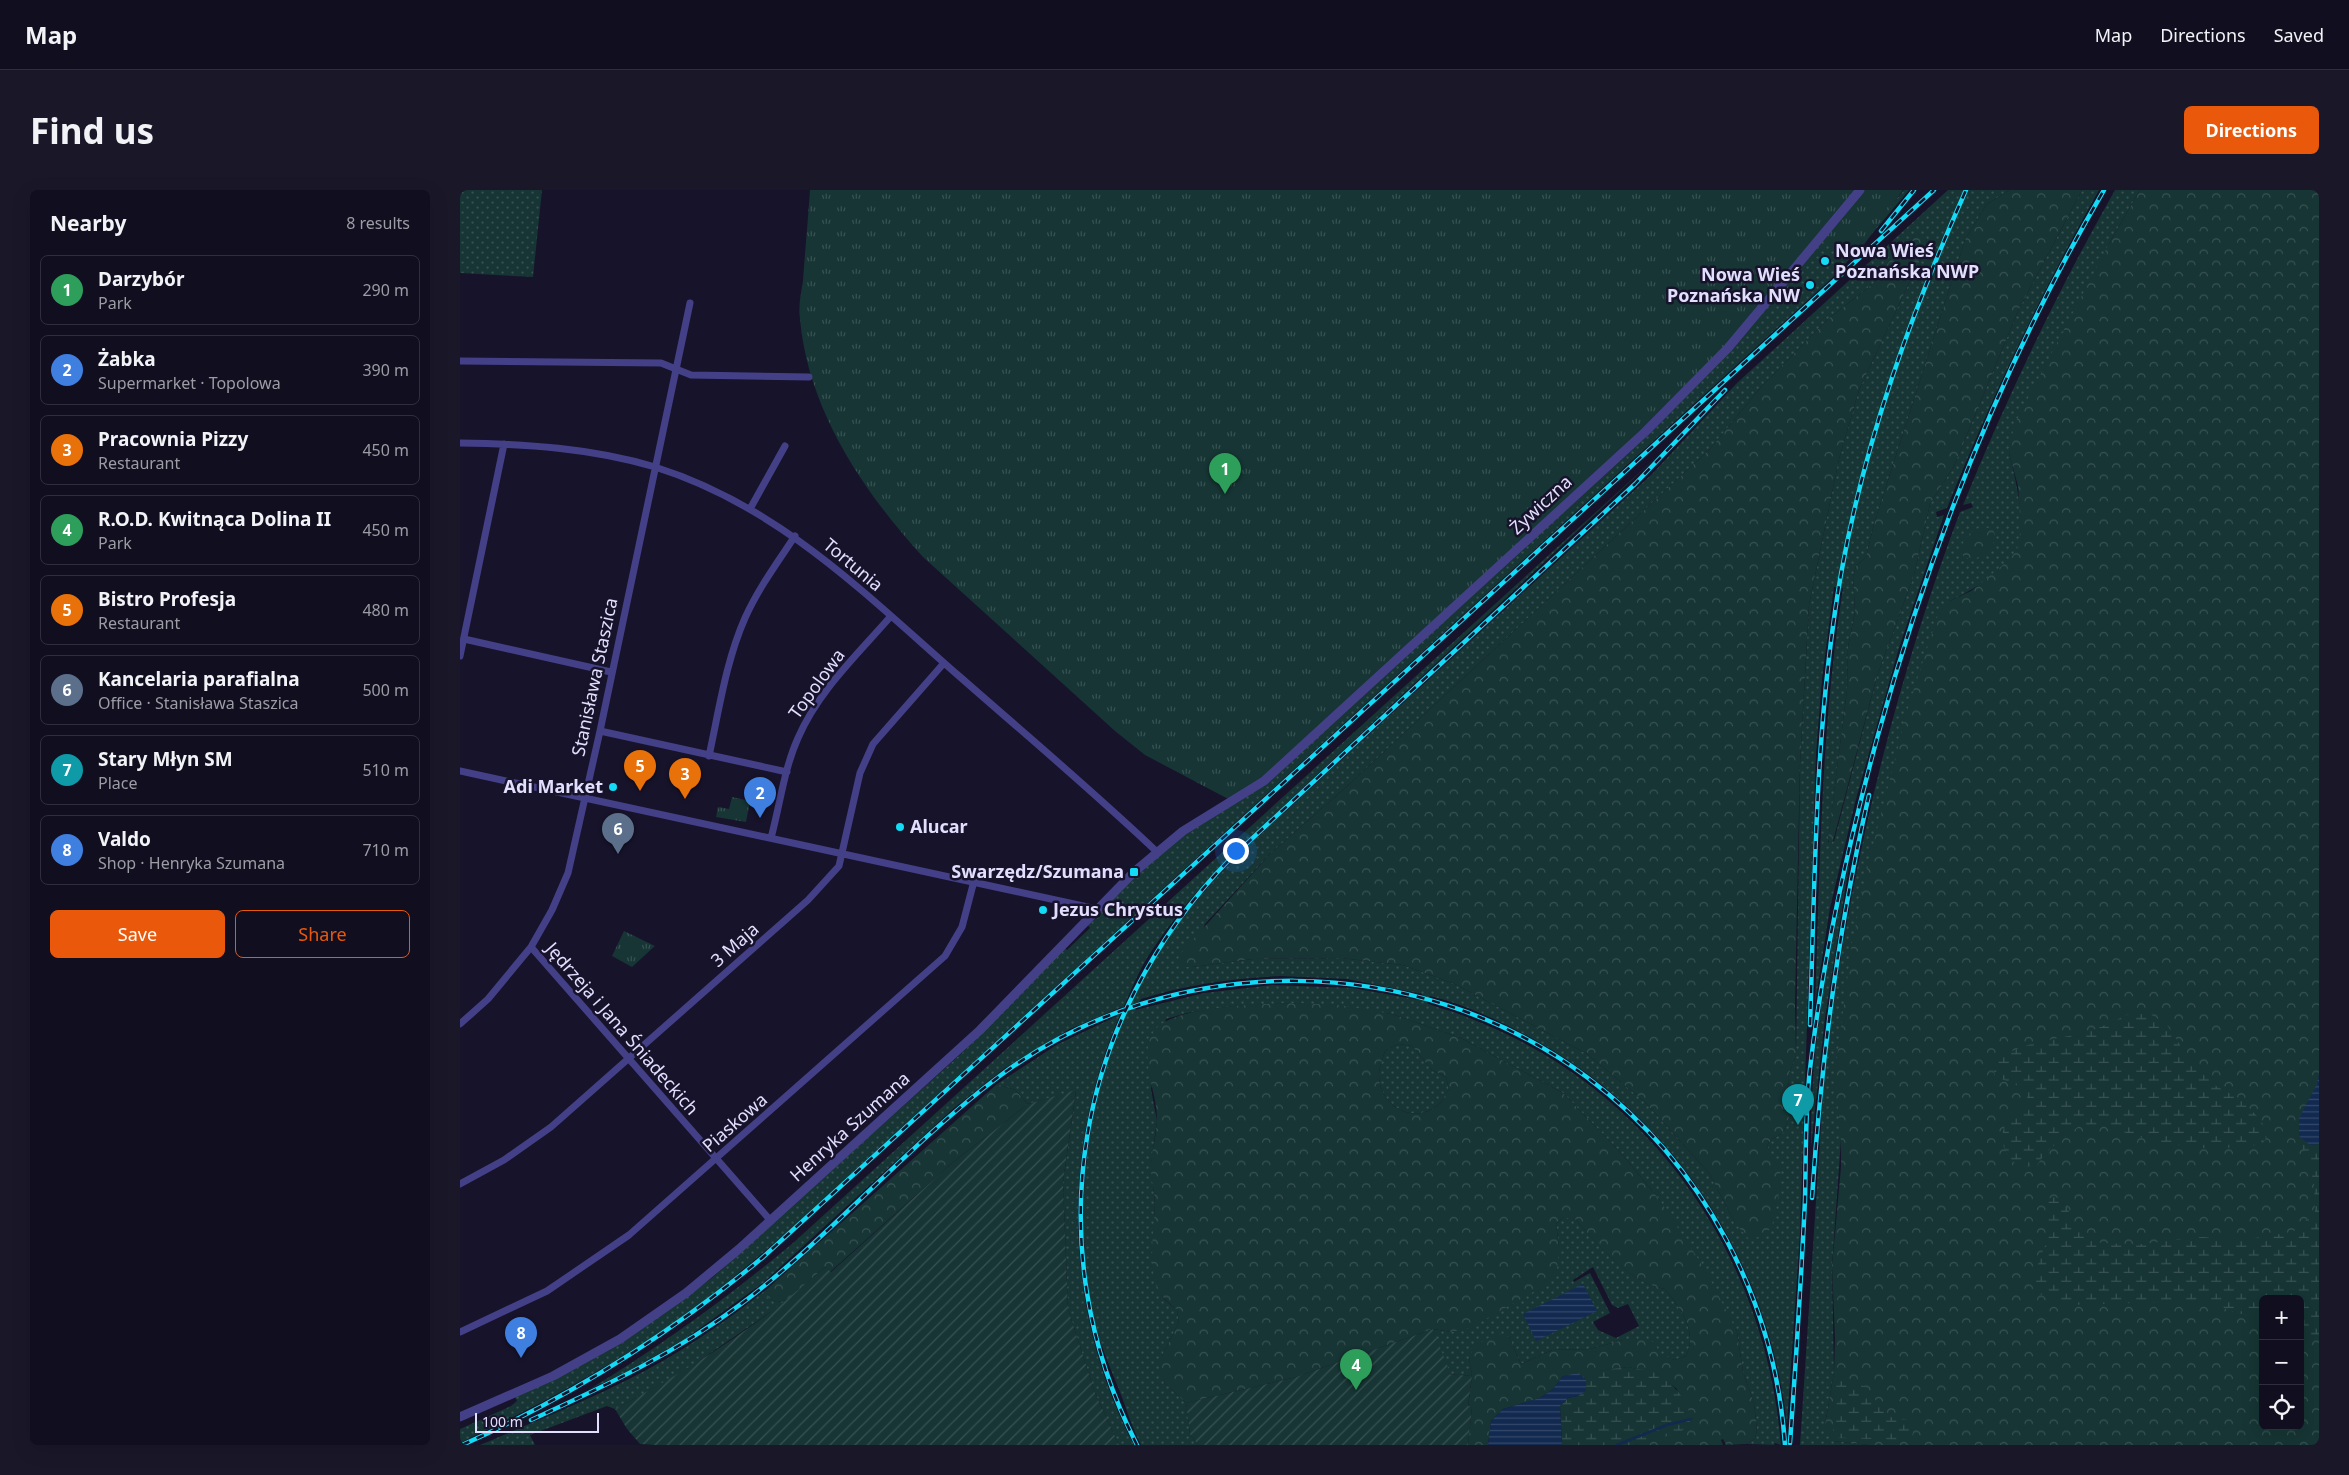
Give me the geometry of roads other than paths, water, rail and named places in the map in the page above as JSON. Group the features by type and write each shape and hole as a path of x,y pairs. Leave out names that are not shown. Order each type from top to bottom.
{"street":[{"name":"Żywiczna","path":"1213,812 1254,787 1281,765 1656,421 1743,332 1860,190"},
{"name":"Stanisława Staszica","path":"460,1024 488,999 531,947 552,910 568,873 600,731 690,303"},
{"path":"460,361 661,363 691,375 809,377"},
{"name":"Tortunia","path":"460,443 504,444 572,450 655,468 750,509 794,536 837,569 1157,852"},
{"path":"460,656 504,444"},
{"path":"750,509 785,446"},
{"path":"709,756 729,668 741,628 752,603 794,536"},
{"name":"Topolowa","path":"771,838 793,749 810,714 848,665 891,616"},
{"path":"464,639 611,672"},
{"name":"3 Maja","path":"460,1184 504,1160 546,1131 808,900 838,870 860,773 872,744 944,663"},
{"path":"600,731 787,772"},
{"path":"460,771 1097,909"},
{"name":"Henryka Szumana","path":"460,1417 560,1372 639,1327 714,1271 980,1030 1097,909 1157,852 1213,812"},
{"name":"Piaskowa","path":"460,1332 523,1304 582,1268 629,1235 716,1160 940,961 958,938 969,907 974,881"},
{"name":"Jędrzeja i Jana Śniadeckich","path":"531,947 771,1221"}],"water":[{"path":"2319,1074 2319,1144 2310,1145 2299,1136 2299,1118 2317,1084"},
{"path":"1583,1284 1597,1311 1536,1341 1523,1314"},
{"path":"1578,1373 1586,1380 1586,1391 1578,1396 1568,1398 1560,1406 1562,1445 1488,1445 1491,1421 1503,1409 1540,1398 1553,1389 1563,1376"}],"waterway":[{"path":"1617,1445 1667,1425 1691,1419"}],"railway":[{"path":"1881,231 1914,190"},
{"path":"462,1445 542,1406 618,1362 692,1313 762,1258 1934,190"},
{"path":"1810,1025 1815,855 1821,742 1832,630 1841,574 1863,475 1892,378 1927,283 1966,190"},
{"path":"1790,1443 1805,1200 1808,1085 1815,1026 1829,942 1857,818 1878,735 1899,664 1946,524 1973,455 2034,320 2104,190"},
{"path":"1137,1445 1105,1369 1087,1291 1081,1214 1087,1137 1106,1062 1136,990 1177,922 1230,859 1635,484 1725,390"},
{"path":"1812,1198 1820,1096 1832,995 1848,895 1869,795"},
{"path":"531,1420 639,1368 716,1322 775,1277 807,1249 934,1130 967,1102 1001,1075 1069,1033 1142,1004 1218,986 1295,981 1373,987 1448,1006 1521,1036 1588,1078 1629,1113 1666,1152 1699,1194 1726,1240 1749,1288 1766,1339 1778,1391 1785,1445"}],"place":[{"name":"Nowa Wieś Poznańska NWP","path":"1825,261"},
{"name":"Nowa Wieś Poznańska NW","path":"1810,285"},
{"name":"Darzybór","path":"1225,494"},
{"name":"Adi Market","path":"613,787"},
{"name":"Bistro Profesja","path":"640,791"},
{"name":"Pracownia Pizzy","path":"685,799"},
{"name":"Żabka","path":"760,818"},
{"name":"Alucar","path":"900,827"},
{"name":"Kancelaria parafialna","path":"618,854"},
{"name":"Swarzędz/Szumana","path":"1134,872"},
{"name":"Jezus Chrystus","path":"1043,910"},
{"name":"Stary Młyn SM","path":"1798,1125"},
{"name":"Valdo","path":"521,1358"},
{"name":"R.O.D. Kwitnąca Dolina II","path":"1356,1390"}]}
